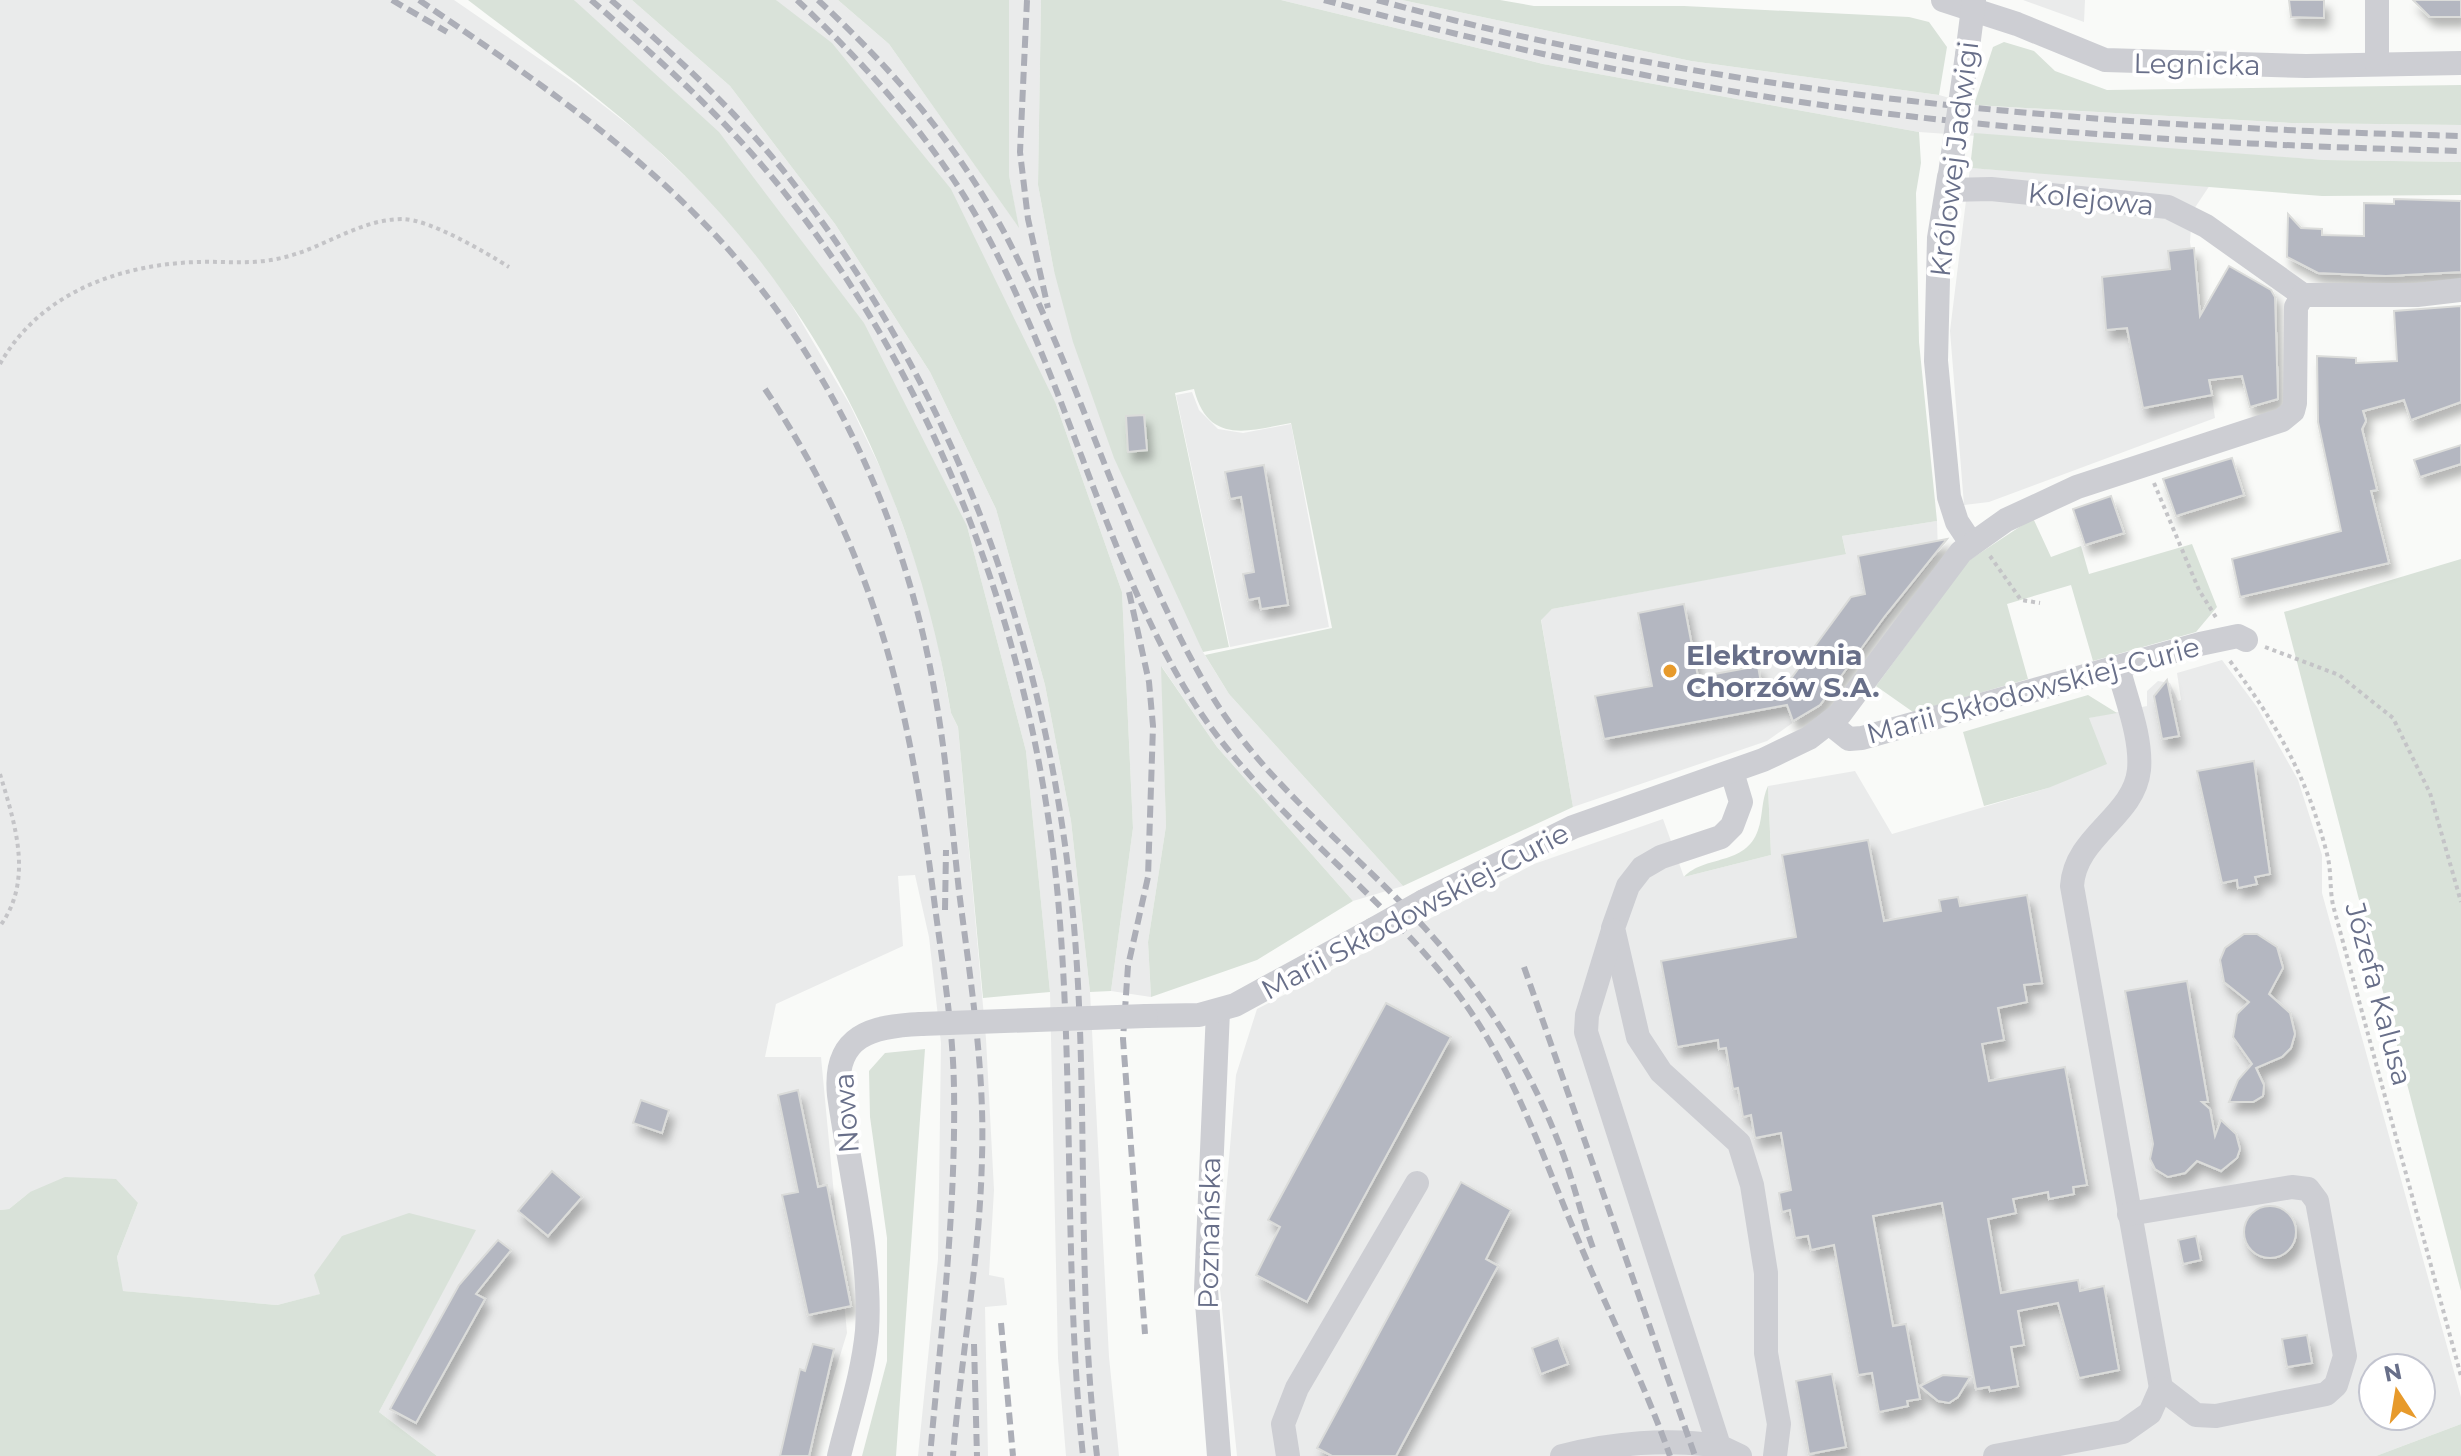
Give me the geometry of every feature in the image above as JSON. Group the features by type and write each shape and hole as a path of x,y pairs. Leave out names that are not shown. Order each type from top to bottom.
{"street":[{"name":"Legnicka","path":"1943,0 1974,4 2105,60 2166,64 2461,63"},
{"path":"2377,0 2377,64"},
{"name":"Królowej Jadwigi","path":"1974,4 1939,238 1936,361 1949,497 1957,522 1978,545"},
{"name":"Kolejowa","path":"1949,182 2168,207 2206,226 2303,295"},
{"path":"1829,723 1860,688 1927,593 2006,520 2060,494 2258,430 2293,411 2296,307 2303,295 2329,292 2417,295 2461,290"},
{"name":"Marii Skłodowskiej-Curie","path":"1218,1011 1424,901 1573,827 1785,751 1829,723 1849,739 1862,738 2238,636 2246,640"},
{"path":"1995,1456 2123,1432 2150,1413 2161,1388 2072,886 2074,872 2084,849 2125,801 2137,777 2138,752 2118,667"},
{"path":"1729,1451 1586,1032 1587,1015 1628,886 1642,868 1661,857 1721,837 1732,826 1741,802 1732,772"},
{"path":"1613,928 1638,1037 1661,1072 1739,1143 1752,1185 1766,1273 1766,1353 1779,1424 1775,1456"},
{"name":"Nowa","path":"839,1456 860,1371 867,1320 863,1261 839,1095 839,1071 850,1046 864,1034 884,1026 1199,1015 1218,1011"},
{"name":"Poznańska","path":"1218,1011 1206,1290 1219,1456"},
{"path":"1288,1456 1283,1424 1297,1388 1417,1183"},
{"path":"2129,1214 2292,1187 2308,1189 2317,1201 2345,1356 2336,1385 2326,1394 2216,1416 2196,1415 2161,1388"},
{"path":"1562,1456 1615,1446 1690,1442 1729,1451"}],"path":[{"path":"0,364 11,344 49,305 95,281 144,266 200,262 245,265 271,260 367,225 405,219 437,230 509,267"},
{"name":"Józefa Kalusa","path":"2148,465 2165,516 2199,590 2217,620 2219,641 2224,653 2262,705 2304,777 2328,855 2334,909 2461,1376"},
{"path":"1978,545 2021,600 2040,603"},
{"path":"2246,640 2339,675 2393,718 2430,793 2461,902"},
{"path":"0,774 13,815 21,873 12,910 0,926"}],"shaded area":[{"path":"0,0 454,0 576,84 644,137 718,208 774,275 850,405 888,484 920,574 936,633 951,713 958,727 986,1039 994,1190 989,1275 1004,1278 1007,1305 985,1307 988,1456 918,1456 938,1259 941,1043 929,937 915,875 898,876 903,946 776,1004 765,1057 821,1057 847,1333 809,1456 437,1456 379,1412 475,1230 321,1294 277,1305 122,1291 117,1257 138,1203 30,1192 9,1209 0,1210"},
{"path":"468,0 574,0 719,132 864,323 967,526 1026,751 1050,992 983,998 958,727 951,713 936,638 916,564 891,492 860,423 824,356 783,292 736,231 684,175 606,106"},
{"path":"574,0 632,0 730,86 835,224 930,372 996,509 1045,685 1071,821 1090,992 1109,1357 1119,1456 1066,1456 1058,1358 1050,992 1026,751 967,526"},
{"path":"632,0 776,0 832,43 951,189 1056,404 1122,592 1133,828 1111,991 1090,992 1071,821 1045,685 996,509 930,372 835,224 730,86"},
{"path":"776,0 838,0 889,44 1018,226 1009,175 1009,0 1041,0 1038,185 1054,271 1203,652 1229,694 1403,886 1353,901 1217,747 1162,667 1166,826 1148,942 1151,997 1111,991 1133,828 1122,592 1056,404"},
{"path":"838,0 1009,0 1009,175 1019,228 889,44"},
{"path":"1041,0 1281,0 1543,64 1919,132 1921,163 1916,193 1919,342 1937,521 1842,536 1846,554 1552,609 1541,620 1573,807 1403,886 1229,694 1205,655 1332,628 1291,423 1245,431 1232,430 1209,419 1200,407 1194,389 1175,393 1229,647 1203,652 1114,458 1073,342 1054,271 1038,185"},
{"path":"1281,0 1402,0 1691,61 1939,95 1974,105 2292,123 2461,125 2461,162 2325,160 1919,132 1543,64"},
{"path":"1402,0 1500,0 1534,6 1684,6 1909,17 1929,22 1947,47 1939,95 1691,61"},
{"path":"2023,0 2085,0 2084,22"},
{"path":"2004,42 2034,51 2055,71 2107,90 2461,85 2461,125 2292,123 1974,105 1993,47"},
{"path":"1974,133 2325,160 2461,162 2461,195 2322,196 1970,168"},
{"path":"1970,168 2210,185 2192,212 2190,242 2215,418 1989,502 1964,505 1950,331"},
{"path":"1192,392 1199,410 1218,429 1243,433 1291,424 1329,627 1230,647 1176,395"},
{"path":"2033,518 2051,557 2081,546 2089,574 2192,544 2217,607 2196,632 2093,661 2071,585 2007,604 2028,679 1913,712 1876,686 1968,561"},
{"path":"1937,521 1938,553 1825,700 1767,741 1573,807 1541,619 1552,609 1846,553 1842,536"},
{"path":"2461,559 2461,1291 2284,612"},
{"path":"2222,660 2257,707 2298,780 2322,855 2322,893 2461,1397 2461,1424 2376,1456 1237,1456 1219,1279 1236,1075 1257,1009 1534,864 1663,819 1684,877 1771,855 1768,786 1855,771 1892,834 2048,788 2088,718 2147,706 2147,691 2158,681 2170,683 2178,701 2181,700 2177,673"},
{"path":"1161,666 1217,747 1353,901 1257,960 1151,997 1148,942 1166,826"},
{"path":"2088,695 2117,713 2089,718 2107,764 2048,788 1984,806 1963,732"},
{"path":"1768,786 1771,855 1684,877 1702,865 1735,855 1752,841 1760,825"},
{"path":"925,1049 896,1456 862,1456 887,1361 887,1238 870,1117 869,1071 885,1053"},
{"path":"65,1177 116,1179 138,1203 117,1257 123,1291 277,1305 320,1294 314,1275 342,1236 409,1213 476,1230 379,1412 437,1456 0,1456 0,1210 9,1209 30,1192"},
{"path":"2461,1424 2461,1456 2376,1456"}],"building":[{"path":"2289,0 2324,0 2324,18 2291,17"},
{"path":"2413,0 2461,0 2461,17 2430,17"},
{"path":"2394,199 2461,201 2461,272 2386,276 2318,273 2287,257 2288,214 2301,228 2322,229 2322,235 2364,236 2364,203 2394,204"},
{"path":"2194,248 2200,316 2229,266 2271,290 2275,297 2278,399 2250,407 2242,376 2209,380 2212,395 2143,408 2127,328 2106,330 2102,277 2170,269 2168,251"},
{"path":"2461,306 2461,402 2411,420 2404,400 2363,411 2366,421 2362,429 2377,490 2371,491 2389,563 2240,597 2232,559 2341,531 2318,422 2317,356 2356,358 2356,363 2397,361 2394,311"},
{"path":"1144,415 1147,450 1128,452 1126,416"},
{"path":"2461,445 2461,464 2420,477 2414,460"},
{"path":"2232,458 2244,495 2176,516 2163,479"},
{"path":"1264,465 1288,605 1261,609 1259,598 1248,600 1243,574 1254,572 1241,497 1230,499 1225,472"},
{"path":"2111,496 2124,533 2085,545 2073,509"},
{"path":"1947,539 1885,616 1820,705 1793,721 1787,705 1604,739 1595,696 1652,686 1638,613 1684,604 1698,677 1758,666 1763,694 1787,684 1851,597 1865,594 1858,556"},
{"path":"2167,680 2179,736 2162,739 2154,696"},
{"path":"2254,761 2270,874 2255,877 2257,884 2238,888 2237,880 2222,883 2197,771"},
{"path":"1868,840 1884,921 1941,911 1939,900 1958,897 1960,906 2027,895 2042,983 2024,985 2027,1002 1998,1008 2004,1040 1982,1044 1989,1081 2065,1067 2087,1185 2073,1187 2074,1194 2049,1199 2048,1192 2013,1199 2016,1213 1988,1219 2001,1293 2078,1280 2080,1291 2104,1286 2119,1370 2079,1378 2058,1303 2018,1311 2024,1345 2011,1347 2018,1386 1990,1391 1989,1387 1976,1389 1942,1203 1873,1216 1893,1326 1906,1324 1920,1399 1907,1401 1908,1406 1879,1412 1872,1373 1858,1375 1834,1245 1811,1250 1808,1236 1795,1238 1790,1210 1782,1212 1779,1193 1791,1190 1781,1133 1755,1138 1751,1115 1743,1117 1738,1088 1733,1089 1726,1048 1719,1049 1718,1040 1677,1047 1661,961 1796,937 1782,855"},
{"path":"2244,934 2257,934 2277,947 2283,968 2269,994 2290,1013 2295,1034 2291,1048 2282,1057 2256,1068 2264,1085 2263,1096 2253,1102 2229,1102 2238,1080 2252,1064 2233,1037 2237,1014 2249,1002 2224,982 2220,960 2225,948"},
{"path":"2187,981 2208,1102 2202,1102 2210,1109 2215,1136 2221,1120 2236,1134 2240,1149 2237,1158 2221,1171 2197,1161 2185,1173 2168,1177 2155,1169 2150,1159 2153,1144 2125,991"},
{"path":"1386,1003 1451,1037 1307,1302 1256,1275 1280,1227 1268,1220"},
{"path":"798,1090 818,1187 827,1185 851,1306 808,1315 782,1195 798,1192 778,1095"},
{"path":"641,1100 669,1110 662,1133 633,1123"},
{"path":"552,1171 582,1197 548,1236 518,1211"},
{"path":"1461,1182 1511,1210 1486,1259 1498,1266 1396,1456 1332,1456 1317,1448"},
{"path":"2270,1206 2288,1214 2296,1232 2288,1250 2270,1258 2252,1250 2244,1232 2252,1214"},
{"path":"2196,1236 2201,1260 2183,1264 2178,1240"},
{"path":"498,1240 511,1250 476,1294 485,1299 416,1423 390,1409 459,1285"},
{"path":"2307,1335 2312,1363 2287,1367 2282,1339"},
{"path":"1558,1338 1568,1364 1541,1374 1532,1348"},
{"path":"813,1344 834,1349 809,1456 780,1456 800,1369 805,1371"},
{"path":"1832,1374 1846,1447 1809,1454 1796,1381"},
{"path":"1943,1375 1970,1377 1958,1397 1949,1403 1938,1401 1920,1386"}],"railway":[{"path":"392,0 447,32"},
{"path":"419,0 545,88 625,150 700,219 735,257 808,356 839,409 889,522 909,581 936,700 979,1057 981,1194 953,1456"},
{"path":"591,0 667,68 740,140 784,192 841,270 892,353 936,440 974,531 1005,624 1030,718 1048,814 1064,978 1073,1320 1083,1456"},
{"path":"611,0 685,66 755,137 797,188 853,268 903,351 947,437 984,526 1015,618 1040,711 1059,807 1072,904 1080,1042 1086,1318 1097,1456"},
{"path":"797,0 874,78 921,134 982,226 1036,339 1128,573 1183,685 1244,768 1425,954 1458,994 1496,1053 1526,1114 1670,1456"},
{"path":"818,0 872,53 921,108 965,167 1004,232 1058,347 1154,583 1212,696 1258,759 1284,788 1445,951 1501,1028 1546,1112 1568,1167 1593,1248"},
{"path":"1027,0 1020,152 1028,219 1048,308"},
{"path":"1324,0 1589,64 1695,85 1837,107 2104,134 2282,145 2461,151"},
{"path":"1377,0 1510,34 1644,61 1779,84 1914,101 2187,125 2461,136"},
{"path":"765,389 804,452 836,514 862,576 900,701 925,835 947,997 954,1088 950,1226 930,1456"},
{"path":"1129,592 1149,682 1153,726 1148,877 1128,966 1123,1039 1145,1334"},
{"path":"945,910 946,850"},
{"path":"1524,967 1695,1456"},
{"path":"1001,1323 1013,1456"},
{"path":"974,1344 977,1456"}],"place":[{"name":"Elektrownia Chorzów S.A.","path":"1670,671"}]}
